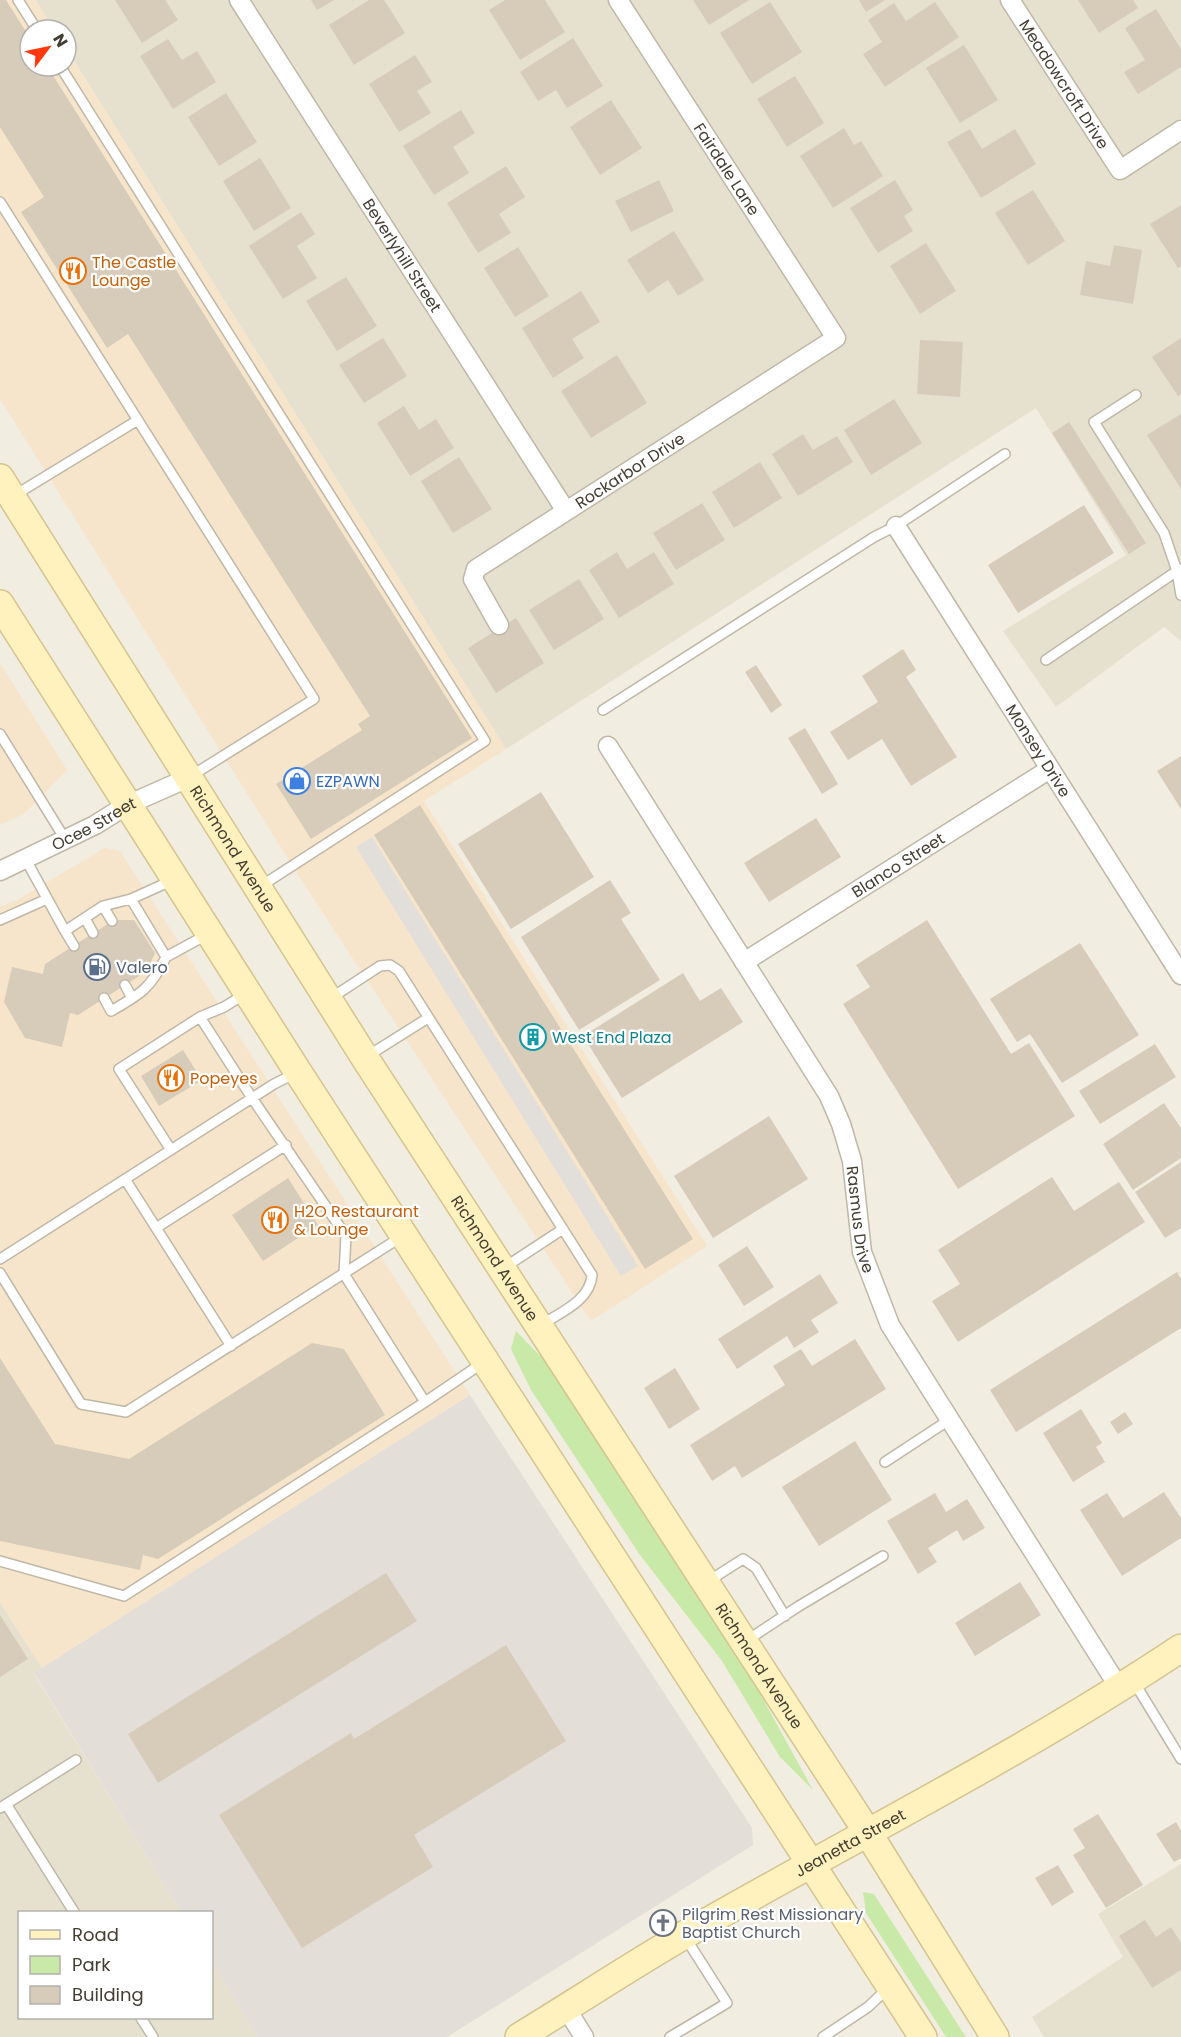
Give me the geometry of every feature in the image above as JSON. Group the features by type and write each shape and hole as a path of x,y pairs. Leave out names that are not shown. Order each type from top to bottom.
{"main road":[{"name":"Richmond Avenue","path":"6,487 328,1000 868,1833 994,2037"},
{"path":"0,604 298,1072 923,2037"},
{"name":"Jeanetta Street","path":"519,2037 684,1935 946,1790 1126,1685 1181,1648"}],"street":[{"name":"Beverlyhill Street","path":"239,0 566,511"},
{"name":"Fairdale Lane","path":"618,0 836,339"},
{"name":"Meadowcroft Drive","path":"1010,0 1120,170 1181,130"},
{"name":"Rockarbor Drive","path":"499,625 473,579 476,569 836,339"},
{"name":"Monsey Drive","path":"896,526 1181,975"},
{"name":"Rasmus Drive","path":"608,746 829,1096 841,1124 852,1161 862,1252 890,1325 949,1420 1126,1685"},
{"name":"Blanco Street","path":"744,962 1050,769"},
{"name":"Ocee Street","path":"0,871 95,825 127,805 188,778"},
{"path":"566,2008 584,2037"}],"lane":[{"path":"18,0 29,18"},
{"path":"68,78 485,741 259,887"},
{"path":"0,202 314,699 188,778"},
{"path":"1136,395 1094,422 1164,533 1179,570 1181,595"},
{"path":"6,487 138,420"},
{"path":"603,710 874,537 896,526 1005,454"},
{"path":"1046,660 1179,570"},
{"path":"0,734 65,839"},
{"path":"26,860 74,945"},
{"path":"65,931 103,906 131,899 174,879"},
{"path":"0,920 48,899"},
{"path":"131,899 166,957"},
{"path":"103,906 112,921"},
{"path":"85,918 93,933"},
{"path":"104,998 111,1011 151,984 166,957 209,933"},
{"path":"328,1000 380,966 390,965 399,972 592,1275 591,1286 584,1297 539,1326"},
{"path":"144,973 151,984"},
{"path":"125,985 132,998"},
{"path":"171,1150 119,1069 200,1017 224,1007 247,992"},
{"path":"200,1017 346,1236 344,1274 425,1402"},
{"path":"365,1058 428,1018"},
{"path":"0,1259 252,1098 298,1072"},
{"path":"156,1228 286,1145"},
{"path":"125,1179 231,1346"},
{"path":"502,1269 563,1229"},
{"path":"0,1273 81,1404 126,1412 404,1235"},
{"path":"0,1561 124,1596 425,1402 486,1360"},
{"path":"885,1462 949,1420"},
{"path":"744,1642 883,1556"},
{"path":"705,1583 743,1559 756,1568 784,1616"},
{"path":"1126,1685 1181,1759"},
{"path":"73,1911 3,1806 76,1760"},
{"path":"670,2037 726,2004 684,1935"},
{"path":"823,2037 868,2007 890,1985"},
{"path":"142,2019 153,2037"}],"shaded area":[{"path":"0,0 36,0 47,18 18,18 18,78 78,78 78,67 506,749 424,801 707,1246 591,1321 300,878 0,399"},
{"path":"36,0 1181,0 1181,641 1164,627 1056,707 1003,631 1126,555 1036,408 506,749 78,67 78,18 47,18"},
{"path":"0,663 67,770 24,814 0,825"},
{"path":"372,837 638,1266 621,1276 356,847"},
{"path":"105,848 120,851 470,1395 42,1668 0,1602 0,907 17,900"},
{"path":"470,1395 752,1828 753,1845 447,2037 257,2037 213,1964 213,1911 180,1911 34,1673"},
{"path":"0,1602 42,1668 34,1674 180,1911 18,1911 18,2019 213,2019 213,1964 257,2037 0,2037"},
{"path":"1181,1864 1181,2037 1044,2037 1032,2017 1123,1957 1098,1914"}],"green space":[{"path":"516,1331 549,1365 746,1668 813,1790 780,1757 722,1661 640,1555 531,1390 511,1349"},
{"path":"863,1892 874,1894 966,2037 946,2037 866,1913"}],"building":[{"path":"0,0 6,0 18,19 18,78 55,78 472,738 311,839 276,784 362,730 358,724 370,716 128,334 107,348 21,212 44,197 0,127"},
{"path":"115,0 165,0 178,20 142,43"},
{"path":"311,0 334,0 317,10"},
{"path":"369,0 384,0 405,33 354,65 329,25"},
{"path":"505,0 545,0 565,32 520,60 489,10"},
{"path":"693,0 749,0 709,25"},
{"path":"859,0 885,0 866,12"},
{"path":"1078,0 1133,0 1138,8 1099,33"},
{"path":"770,2 802,52 752,84 720,33"},
{"path":"935,2 959,37 885,87 863,54 882,42 868,20 894,3 906,21"},
{"path":"1156,9 1181,49 1181,67 1138,94 1124,72 1145,60 1125,28"},
{"path":"573,38 603,86 567,108 556,90 538,101 520,72"},
{"path":"168,39 182,60 197,51 216,82 173,109 140,56"},
{"path":"964,45 998,100 960,123 926,68"},
{"path":"415,55 432,82 417,91 431,113 399,132 369,84"},
{"path":"795,76 824,123 787,147 757,99"},
{"path":"226,93 257,142 219,166 188,117"},
{"path":"611,100 642,148 600,175 570,127"},
{"path":"461,110 475,133 453,147 469,173 434,195 403,146"},
{"path":"844,128 854,145 861,141 883,176 833,208 800,156"},
{"path":"970,129 982,149 1015,129 1036,164 981,198 947,142"},
{"path":"260,158 291,208 254,231 223,181"},
{"path":"506,166 525,197 499,214 511,233 478,253 447,203"},
{"path":"659,180 674,211 631,232 615,201"},
{"path":"895,180 913,210 904,216 913,231 878,253 850,208"},
{"path":"1033,190 1065,241 1028,265 995,213"},
{"path":"1181,205 1181,266 1178,268 1150,224"},
{"path":"301,212 315,234 297,246 317,278 283,299 249,246"},
{"path":"674,231 704,280 678,296 668,280 648,293 627,260"},
{"path":"926,243 956,291 920,314 890,266"},
{"path":"1114,245 1142,250 1133,304 1080,295 1086,261 1110,266"},
{"path":"518,247 549,296 515,317 484,268"},
{"path":"346,277 377,326 337,351 306,301"},
{"path":"581,291 600,322 572,339 584,358 553,378 522,328"},
{"path":"383,338 407,376 364,403 339,365"},
{"path":"1181,338 1181,394 1178,396 1152,357"},
{"path":"920,340 963,342 960,397 917,394"},
{"path":"617,355 647,403 591,438 561,391"},
{"path":"894,399 922,443 871,475 844,430"},
{"path":"404,406 419,430 436,419 454,448 410,476 377,423"},
{"path":"1181,414 1181,489 1147,435"},
{"path":"1069,422 1146,543 1129,554 1052,433"},
{"path":"803,434 813,450 837,436 853,462 798,496 772,454"},
{"path":"459,457 492,509 453,533 421,481"},
{"path":"760,462 782,498 734,528 712,492"},
{"path":"702,503 725,540 676,570 653,533"},
{"path":"1084,505 1114,553 1018,613 988,565"},
{"path":"617,552 627,569 654,552 674,584 619,618 589,570"},
{"path":"579,579 604,619 554,650 529,610"},
{"path":"516,618 544,663 496,693 468,648"},
{"path":"903,649 916,670 906,677 957,757 911,786 882,739 848,760 830,732 878,702 862,676"},
{"path":"756,665 782,705 771,713 745,672"},
{"path":"805,728 838,784 822,794 788,738"},
{"path":"1181,756 1181,809 1157,771"},
{"path":"541,792 594,877 511,929 458,844"},
{"name":"West End Plaza","path":"420,805 693,1239 645,1269 374,835"},
{"path":"816,818 841,857 769,902 744,863"},
{"path":"610,880 631,913 621,919 660,980 579,1030 521,937"},
{"path":"114,920 134,920 155,953 147,971 78,1015 70,1013 62,1047 25,1038 4,1002 12,967 43,974 45,964"},
{"path":"927,920 1011,1054 1029,1043 1075,1116 958,1189 843,1004 870,987 856,965"},
{"path":"1080,943 1139,1035 1062,1083 1030,1034 1017,1042 990,999"},
{"path":"683,973 700,1001 721,988 743,1022 622,1098 583,1036"},
{"path":"1155,1044 1176,1077 1100,1124 1079,1091"},
{"name":"Popeyes","path":"183,1050 202,1080 159,1106 141,1076"},
{"path":"1164,1103 1181,1128 1181,1158 1133,1190 1103,1144"},
{"path":"769,1116 808,1179 713,1238 674,1176"},
{"path":"1181,1162 1181,1228 1165,1238 1135,1192"},
{"path":"1052,1177 1074,1211 1119,1182 1145,1222 958,1342 932,1301 960,1284 938,1250"},
{"name":"H2O Restaurant & Lounge","path":"288,1178 318,1225 263,1261 232,1215"},
{"path":"747,1246 774,1287 744,1306 718,1265"},
{"path":"1177,1272 1181,1279 1181,1328 1016,1432 990,1390"},
{"path":"820,1274 838,1303 811,1320 819,1332 794,1348 787,1336 737,1369 718,1339"},
{"path":"855,1339 886,1389 742,1478 735,1466 712,1481 690,1445 785,1385 773,1366 801,1349 812,1366"},
{"path":"312,1343 344,1349 385,1415 158,1559 143,1555 140,1570 0,1541 0,1358 55,1444 129,1459"},
{"path":"675,1368 700,1409 669,1429 644,1388"},
{"path":"1081,1409 1102,1443 1096,1447 1105,1462 1073,1482 1043,1433"},
{"path":"1125,1412 1133,1424 1118,1434 1110,1422"},
{"path":"855,1441 892,1500 819,1546 782,1487"},
{"path":"1164,1492 1181,1518 1181,1538 1122,1576 1080,1510 1107,1493 1123,1518"},
{"path":"935,1493 946,1512 967,1499 985,1528 963,1541 957,1530 928,1548 937,1562 918,1574 887,1521"},
{"path":"386,1573 417,1621 158,1783 128,1734"},
{"path":"1020,1582 1041,1615 975,1656 955,1623"},
{"path":"0,1615 28,1659 0,1677"},
{"path":"506,1645 566,1741 414,1835 433,1867 302,1948 219,1815 351,1733 354,1739"},
{"path":"1098,1814 1143,1885 1106,1908 1073,1855 1085,1848 1073,1829"},
{"path":"1176,1822 1181,1831 1181,1858 1174,1862 1156,1834"},
{"path":"1058,1865 1074,1892 1052,1906 1035,1878"},
{"path":"1145,1920 1156,1937 1171,1927 1181,1943 1181,1970 1152,1988 1119,1936"}],"place":[{"name":"The Castle Lounge","path":"73,271"},
{"name":"EZPAWN","path":"297,781"},
{"name":"Valero","path":"97,967"},
{"name":"West End Plaza","path":"533,1037"},
{"name":"Popeyes","path":"171,1078"},
{"name":"H2O Restaurant & Lounge","path":"275,1220"},
{"name":"Pilgrim Rest Missionary Baptist Church","path":"663,1923"}]}
